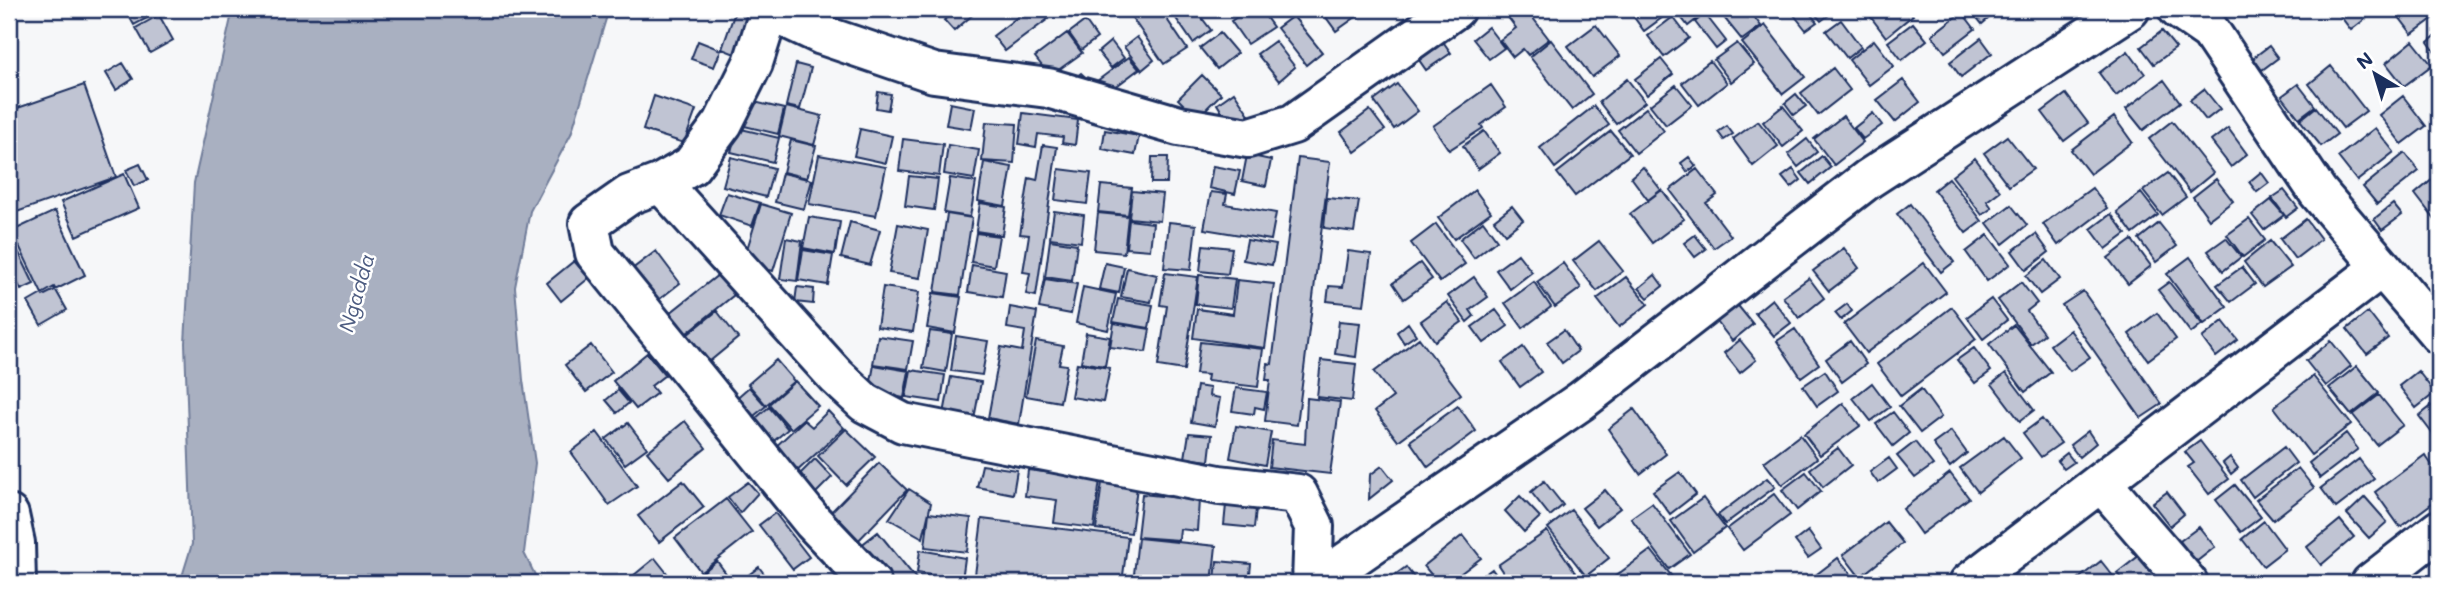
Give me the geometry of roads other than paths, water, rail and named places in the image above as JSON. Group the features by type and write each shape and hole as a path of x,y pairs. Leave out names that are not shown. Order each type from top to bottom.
{"street":[{"path":"1314,583 1581,401 1868,180 2130,9"},
{"path":"2178,9 2210,31 2318,192 2439,334"},
{"path":"871,583 813,522 595,253 589,223 629,195 661,183 691,166 723,123 753,64 769,10 822,35 934,73 1048,88 1179,125 1248,138 1293,124 1430,15"},
{"path":"661,183 817,356 865,403 903,423 1219,485 1298,494 1314,526 1314,583"},
{"path":"1969,583 2382,267"},
{"path":"2101,482 2188,583"},
{"path":"9,515 15,543 16,583"},
{"path":"2371,583 2439,530"}],"water":[{"name":"Ngadda","path":"233,9 609,9 571,134 530,211 515,287 523,380 535,463 524,553 539,583 180,583 192,544 185,343 194,183"}]}
